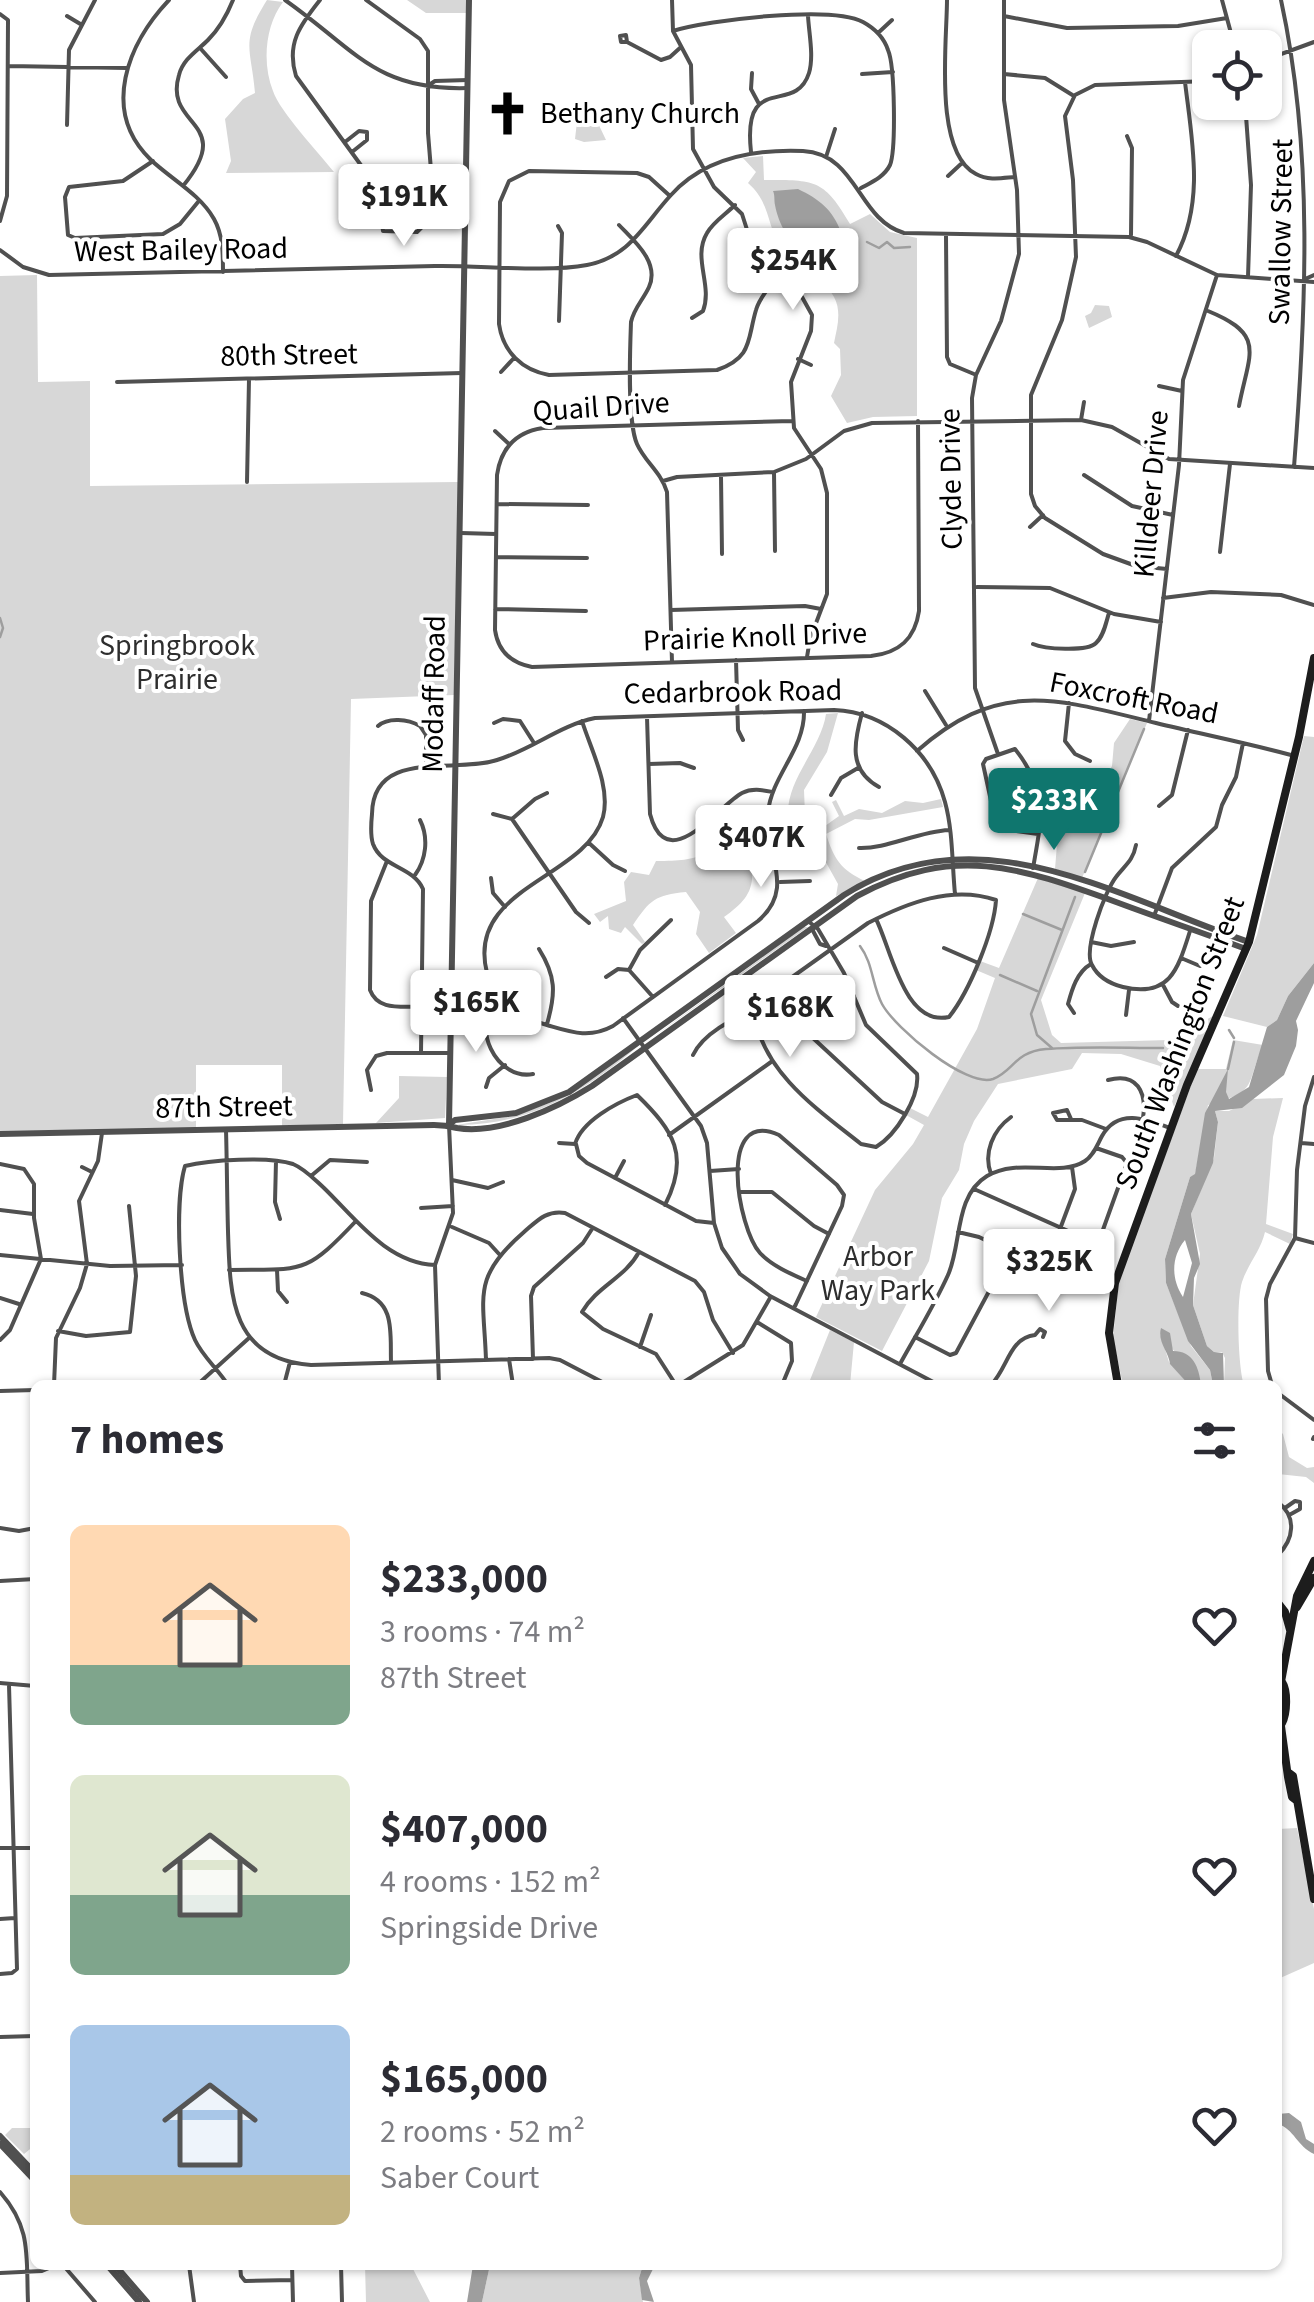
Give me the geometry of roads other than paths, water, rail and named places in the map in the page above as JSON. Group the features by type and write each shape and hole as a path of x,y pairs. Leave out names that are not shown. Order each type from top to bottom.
{"main road":[{"name":"South Washington Street","path":"1117,1380 1109,1333 1114,1288 1170,1128 1248,945 1295,756 1314,658"},
{"path":"1298,1607 1297,1596 1314,1561"},
{"path":"1282,1672 1298,1607 1314,1578"},
{"path":"1282,1603 1298,1607"},
{"path":"1282,1608 1290,1633"},
{"path":"1282,1734 1309,1840 1313,1876 1309,1878 1314,1900"}],"street":[{"path":"66,126 70,47 95,0"},
{"path":"169,0 140,35 126,68 128,121 137,143 152,161 209,211 219,231 224,272"},
{"path":"182,187 200,165 204,146 201,133 181,108 177,84 182,66 216,31 233,0"},
{"path":"285,0 377,71 404,83 468,84"},
{"path":"320,0 293,42 294,72 376,189 383,230 415,232 423,228 430,212 434,185 428,133 428,53 424,43 366,0"},
{"name":"Modaff Road","path":"438,1380 435,1265 453,1206 449,1125 469,0"},
{"path":"672,0 673,31 691,64 692,145 717,190 744,220 756,260 774,280 802,297 810,311 811,330 790,382 792,422 823,475 828,587 807,658"},
{"path":"948,0 948,122 954,147 962,163 984,177 1016,177"},
{"name":"Clyde Drive","path":"998,754 975,688 973,421 976,375 1006,307 1017,270 1020,236 1006,116 1004,0"},
{"path":"1222,0 1230,30"},
{"name":"Swallow Street","path":"1281,0 1305,122 1308,169 1294,467"},
{"path":"0,14 8,18 8,196 0,220"},
{"path":"67,16 82,25"},
{"path":"751,154 748,126 759,104 792,93 806,80 810,66 808,16"},
{"path":"673,31 724,20 848,16 878,33 889,51 893,72 891,161 884,174 859,189"},
{"path":"1004,16 1068,28 1192,25 1227,18"},
{"path":"878,33 892,20"},
{"path":"627,42 661,60 670,58 681,46"},
{"path":"1282,53 1314,42"},
{"path":"200,48 226,77"},
{"path":"8,66 126,68"},
{"path":"862,74 893,72"},
{"path":"752,73 751,89 759,104"},
{"path":"1004,74 1044,78 1074,96"},
{"path":"1176,256 1189,230 1194,202 1185,82"},
{"path":"1167,570 1110,558 1043,516 1031,494 1030,420 1033,388 1071,291 1076,236 1064,122 1074,96 1096,84 1192,82"},
{"path":"1246,120 1250,167 1248,278"},
{"path":"835,129 826,157 846,170 875,216 889,228 912,235 1132,238 1218,276 1314,278"},
{"path":"345,142 359,131 367,132 367,140 352,152"},
{"path":"1127,136 1132,148 1132,238"},
{"name":"West Bailey Road","path":"0,250 23,267 44,275 562,267 600,262 634,242 670,196 704,169 727,159 801,151 826,157"},
{"path":"152,161 123,181 68,186 68,235 75,238 163,234 180,224 199,201"},
{"path":"948,176 962,163"},
{"path":"670,196 649,177 637,173 521,174 506,185 501,199 500,332 514,358 533,371 550,375 709,372 734,362 750,340 756,306 774,280"},
{"path":"692,318 703,311 707,296 700,258 702,244 710,229 734,205"},
{"path":"619,225 649,260 652,277 632,316 633,425 636,443 663,480 668,499 672,662"},
{"path":"558,226 562,233 558,321"},
{"path":"946,236 946,357 954,366 976,375"},
{"name":"Killdeer Drive","path":"1150,721 1179,460 1182,391 1218,276"},
{"path":"1208,311 1237,324 1248,340 1250,351 1239,406"},
{"path":"501,372 514,358"},
{"path":"798,359 811,365"},
{"path":"734,362 738,369"},
{"name":"80th Street","path":"117,382 463,374"},
{"path":"247,482 249,379"},
{"path":"1158,386 1182,391"},
{"path":"1081,420 1084,402"},
{"path":"663,480 774,472 812,455 855,426 918,421 1081,420 1112,427 1161,456 1179,460 1314,468"},
{"name":"Prairie Knoll Drive","path":"496,534 494,630 500,647 520,664 540,667 880,655 900,646 912,634 920,611 918,421"},
{"name":"Quail Drive","path":"496,534 498,464 509,444 536,428 792,422"},
{"path":"495,430 509,444"},
{"path":"1220,552 1230,464"},
{"path":"774,472 775,551"},
{"path":"721,476 722,554"},
{"path":"1084,476 1141,510 1173,515"},
{"path":"497,504 588,505"},
{"path":"1030,528 1043,516"},
{"path":"460,533 496,534"},
{"path":"496,557 586,558"},
{"path":"974,586 1056,590 1110,612 1161,622"},
{"path":"1164,598 1211,592 1281,596 1314,605"},
{"path":"671,610 805,606 823,610"},
{"path":"495,610 586,611"},
{"path":"1032,644 1046,648 1092,646 1110,612"},
{"path":"736,660 738,730 743,740"},
{"path":"926,691 947,726"},
{"name":"Foxcroft Road","path":"917,752 947,726 981,709 1023,700 1100,709 1295,756"},
{"path":"1100,709 1101,701"},
{"path":"1069,703 1064,741 1074,754 1090,762"},
{"path":"582,721 604,796 602,820 588,842 505,907 490,928 484,955 490,982 499,998 519,1015 585,1035 601,1032 653,997 762,918 775,901 779,882 768,826 773,792 802,735 804,711"},
{"name":"Cedarbrook Road","path":"426,765 493,762 582,721 804,711 862,713 894,729 917,752 941,790 955,894"},
{"path":"862,713 854,742 858,768 878,787"},
{"path":"647,717 651,820 662,834 674,839 694,834 745,792 773,792"},
{"path":"494,724 503,719 520,721 534,743"},
{"path":"378,726 388,721 406,721 420,726 426,736 426,765 391,776 374,794 372,838 376,851 414,876 424,894 420,1053"},
{"path":"1160,806 1172,796 1188,730"},
{"path":"1156,912 1172,868 1216,827 1236,776 1243,743"},
{"path":"1033,869 1042,807 1039,789 1017,750 1012,748 986,758 983,764 995,821 1002,829 1038,834"},
{"path":"648,764 694,768"},
{"path":"831,795 840,778 858,768"},
{"path":"512,819 547,793"},
{"path":"493,814 512,819 576,912 589,924"},
{"path":"414,876 424,858 420,820"},
{"path":"858,848 874,848 916,834 949,830"},
{"path":"588,842 610,863 624,870"},
{"path":"1136,844 1132,860 1115,878 1108,895 1091,942 1091,964 1110,982 1129,988 1149,990 1163,985 1181,958 1192,925"},
{"path":"387,861 371,901 370,990 381,1004 422,1007"},
{"name":"87th Street","path":"0,1134 449,1125 455,1128 489,1126 540,1114 575,1097 875,878 906,867 952,862 1033,869 1248,945"},
{"path":"491,878 493,893 505,907"},
{"path":"779,882 810,882"},
{"path":"810,924 818,930 827,949 844,973 866,1025 917,1074 917,1088 904,1113 888,1140 876,1147 866,1146 787,1080 771,1062 754,1015 760,1000 827,949 876,919 917,902 977,894 996,900 995,918 949,1017 936,1018 906,995 876,919"},
{"path":"629,970 640,950 671,920"},
{"path":"1091,942 1111,946 1134,942"},
{"path":"538,948 554,979 546,1025"},
{"path":"944,948 976,962"},
{"path":"1181,958 1200,966"},
{"path":"1074,1012 1068,1004 1072,988 1082,970 1091,964"},
{"path":"606,976 618,969 629,970 653,997"},
{"path":"1163,985 1178,1006"},
{"path":"1126,1015 1129,988"},
{"path":"854,996 818,1017 812,1027 814,1039 882,1102 904,1113"},
{"path":"499,998 488,1009 484,1026 489,1044 516,1074 533,1074"},
{"path":"693,1055 698,1046 737,1017 754,1015"},
{"path":"623,1018 706,1136 714,1223 730,1262 746,1280 770,1296 929,1380"},
{"path":"585,1035 586,1044"},
{"path":"371,1090 367,1070 376,1056 387,1052 450,1053"},
{"path":"669,1135 771,1062"},
{"path":"486,1086 489,1078 505,1065"},
{"path":"1108,1080 1114,1077 1141,1087 1145,1100 1143,1118"},
{"path":"1271,1380 1267,1294 1295,1238 1305,1106 1314,1077"},
{"path":"665,1205 678,1178 676,1147 636,1095 620,1102 578,1135 576,1144 582,1160 665,1205 703,1224 714,1223"},
{"path":"991,1174 988,1152 999,1127 1011,1117"},
{"path":"900,1364 948,1275 974,1189 991,1174 1031,1166 1072,1167 1086,1160 1106,1129 1121,1118 1143,1118 1170,1128"},
{"path":"1071,1119 1106,1129"},
{"path":"226,1130 229,1270 234,1308 250,1338 269,1353 290,1362 311,1364 560,1360 598,1380"},
{"path":"794,1308 807,1282 842,1206 844,1194 779,1135 764,1131 747,1137 738,1153 744,1223 760,1253 807,1282"},
{"path":"54,1380 58,1331 80,1288 87,1264 79,1201 101,1150 102,1133"},
{"path":"1301,1142 1314,1144"},
{"path":"559,1143 576,1144"},
{"path":"974,1189 1092,1243 1100,1238 1127,1163 1122,1157 1096,1148"},
{"path":"311,1176 330,1160 367,1162"},
{"path":"615,1178 624,1161"},
{"path":"224,1380 194,1344 184,1300 180,1187 185,1166 227,1162 293,1164 400,1259 435,1265"},
{"path":"276,1162 275,1202 280,1218"},
{"path":"0,1164 28,1171 34,1184 41,1259 10,1330 0,1340"},
{"path":"82,1167 92,1172"},
{"path":"1060,1229 1076,1186 1072,1167"},
{"path":"710,1171 738,1169"},
{"path":"452,1180 488,1188 504,1182"},
{"path":"740,1192 775,1193 829,1234"},
{"path":"58,1331 86,1336 130,1332 135,1266 128,1206"},
{"path":"421,1208 453,1206"},
{"path":"0,1210 34,1214"},
{"path":"486,1360 484,1287 490,1266 498,1254 549,1213 564,1213 700,1286 713,1320 732,1352"},
{"path":"229,1270 304,1267 316,1262 357,1220"},
{"path":"450,1226 489,1243 498,1254"},
{"path":"533,1359 534,1287 583,1243 593,1228"},
{"path":"958,1232 1075,1284"},
{"path":"1295,1238 1314,1243"},
{"path":"638,1252 626,1271 596,1292 582,1312 603,1330 659,1357 674,1380"},
{"path":"915,1336 950,1355 956,1354 1010,1252"},
{"path":"0,1255 87,1264 182,1265"},
{"path":"276,1270 278,1291 287,1302"},
{"path":"362,1293 380,1300 386,1307 391,1362"},
{"path":"685,1380 746,1342 770,1296"},
{"path":"0,1298 20,1305"},
{"path":"640,1347 650,1316"},
{"path":"757,1322 785,1337 793,1350 784,1380"},
{"path":"994,1380 1017,1342 1036,1334"},
{"path":"202,1380 250,1338"},
{"path":"509,1360 512,1380"},
{"path":"285,1380 290,1362"},
{"path":"0,1391 30,1390"},
{"path":"1282,1397 1314,1420"},
{"path":"1285,1508 1300,1502 1300,1509 1290,1516"},
{"path":"1282,1505 1290,1516 1291,1532 1282,1549"},
{"path":"0,1528 30,1529"},
{"path":"0,1581 30,1579"},
{"path":"0,1682 30,1686"},
{"path":"0,1974 12,1974 17,1969 9,1684"},
{"path":"0,1848 30,1848"},
{"path":"0,1919 16,1918"},
{"path":"0,2037 30,2036"},
{"path":"0,2136 30,2167"},
{"path":"0,2144 30,2177"},
{"path":"0,2192 24,2228 28,2302"},
{"path":"0,2210 8,2202"},
{"path":"0,2273 35,2270"},
{"path":"67,2270 95,2302"},
{"path":"111,2270 139,2302"},
{"path":"119,2270 147,2302"},
{"path":"190,2270 194,2302"},
{"path":"240,2270 245,2281 292,2280"},
{"path":"292,2270 292,2302"},
{"path":"340,2270 342,2302"}],"waterway":[{"path":"867,242 879,248 887,242 894,248 910,247"},
{"path":"0,618 0,637"},
{"path":"1085,872 1144,729"},
{"path":"1052,1048 1037,1035 1031,1014 1075,897"},
{"path":"1023,914 1062,930"},
{"path":"860,946 889,1014 932,1054 966,1074 993,1079 1027,1054 1046,1049 1163,1048"},
{"path":"1000,975 1037,991"},
{"path":"1177,1044 1199,1033 1203,1025"},
{"path":"1229,1030 1234,1038"},
{"path":"1228,1069 1234,1042"}],"place":[{"name":"Bethany Church","path":"507,113"}],"park label":[{"name":"Springbrook Prairie","path":"177,662"},
{"name":"Arbor Way Park","path":"878,1273"}]}
